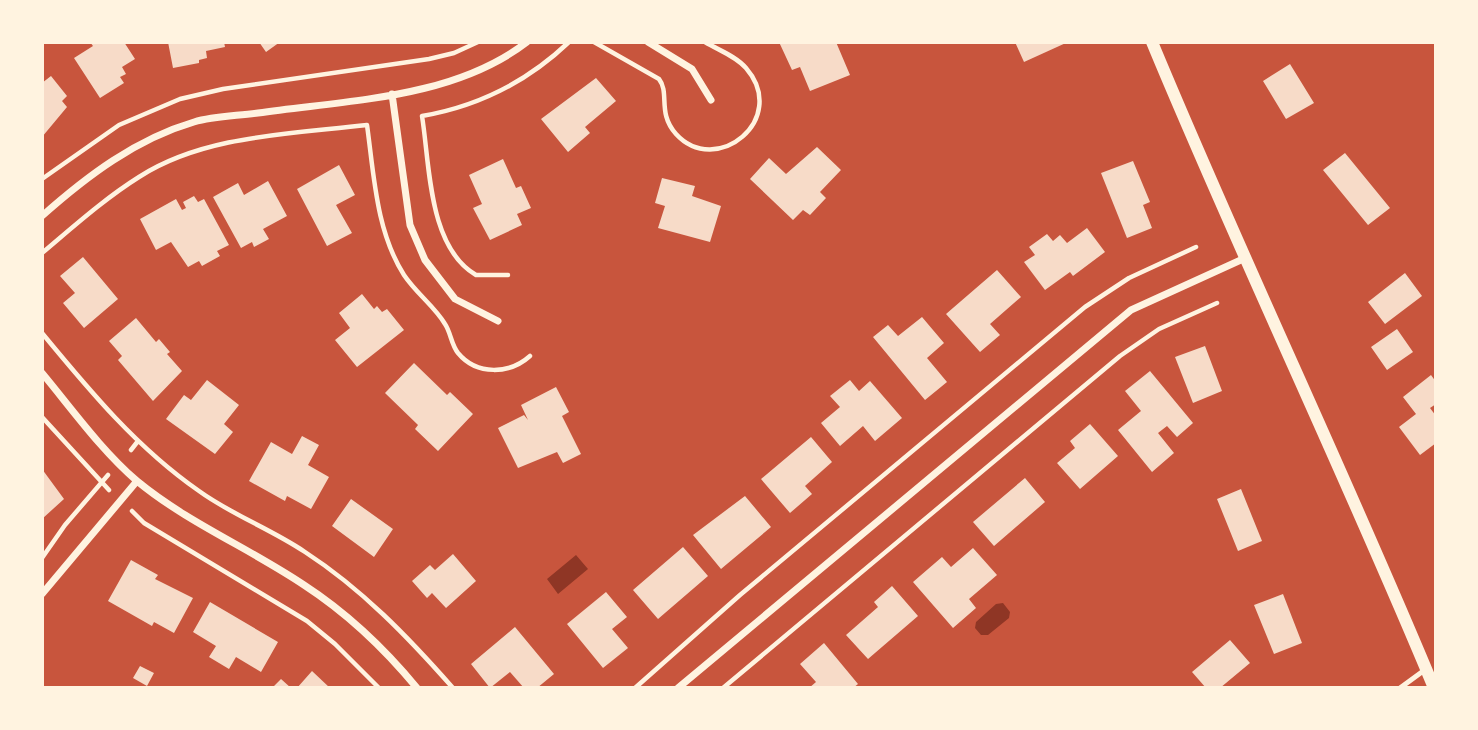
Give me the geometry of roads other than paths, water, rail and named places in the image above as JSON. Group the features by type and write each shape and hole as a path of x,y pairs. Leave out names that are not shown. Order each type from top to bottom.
{"street":[{"path":"42,216 72,190 128,150 195,122 392,94 468,76 509,56 527,42"},
{"path":"648,42 692,69 712,100"},
{"path":"1152,42 1243,258 1368,530 1434,688"},
{"path":"392,94 410,225 425,260 455,299 498,321"},
{"path":"678,688 1131,310 1243,258"},
{"path":"42,373 114,460 137,481 200,526 303,584 337,608 367,632 417,688"},
{"path":"42,594 137,481"}],"lane":[{"path":"1400,688 1426,669"}]}
